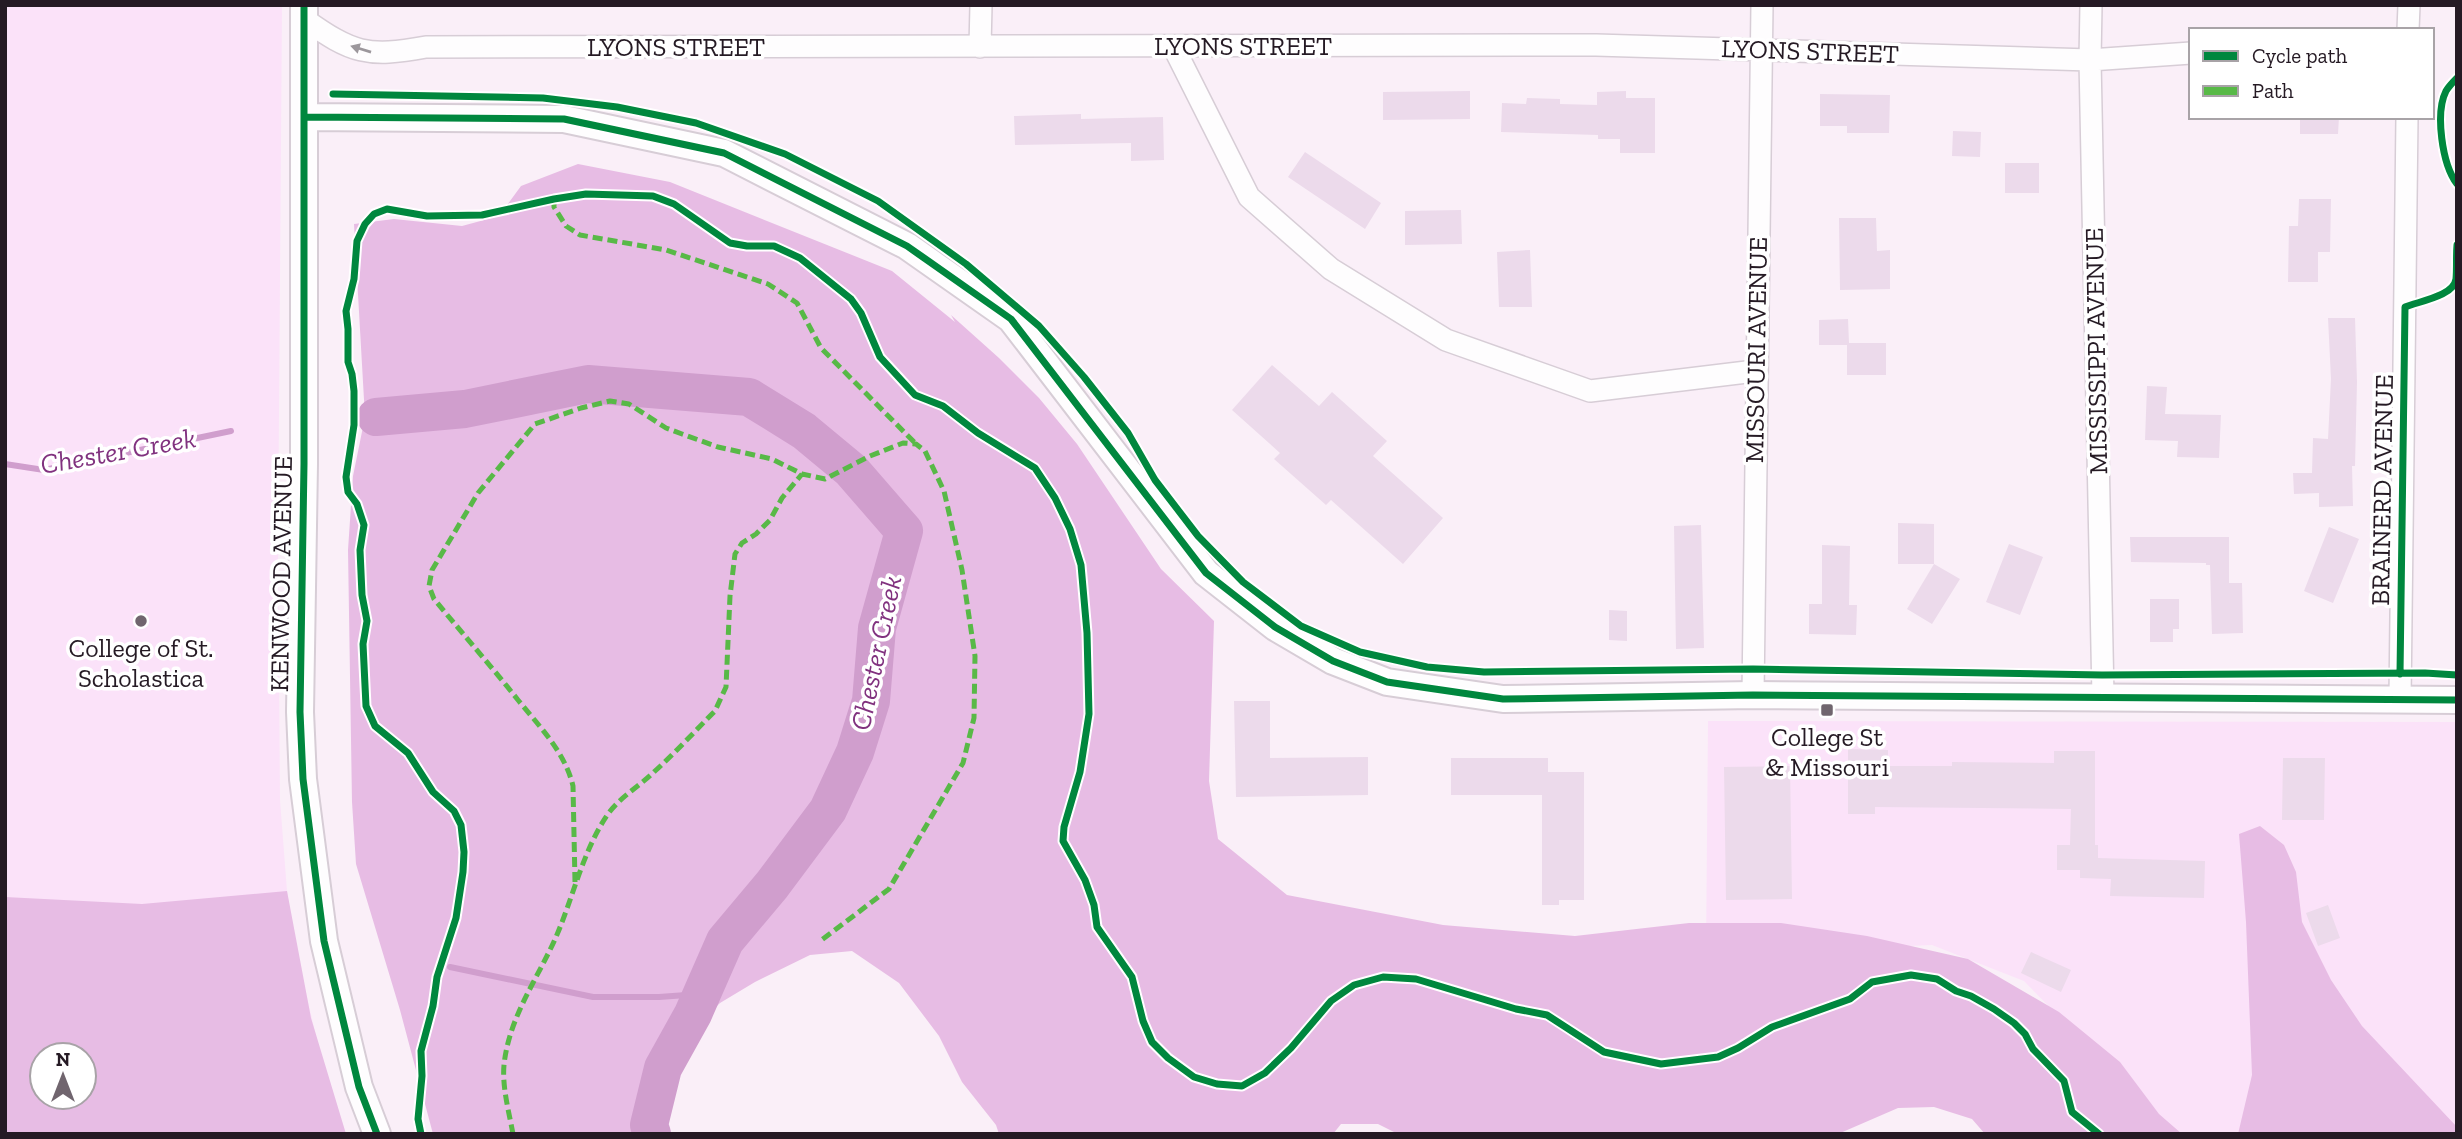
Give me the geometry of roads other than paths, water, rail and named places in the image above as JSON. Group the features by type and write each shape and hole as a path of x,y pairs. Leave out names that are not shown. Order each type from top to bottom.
{"street":[{"path":"980,47 981,5"},
{"name":"MISSOURI AVENUE","path":"1752,695 1762,5"},
{"name":"MISSISSIPPI AVENUE","path":"2091,5 2102,697"},
{"path":"2408,28 2409,5"},
{"name":"LYONS STREET","path":"304,12 335,41 369,53 426,47 1596,45 2090,60 2189,52"},
{"name":"KENWOOD AVENUE","path":"304,12 304,464 300,712 303,779 324,941 359,1087 377,1134"},
{"path":"1173,46 1249,197 1331,269 1446,340 1590,391 1755,371"},
{"path":"304,117 564,120 724,153 907,246 1011,319 1206,573 1275,627 1344,665 1387,682 1503,698 1752,695 2457,700"},
{"name":"BRAINERD AVENUE","path":"2400,700 2407,119"}],"waterway":[{"name":"Chester Creek","path":"376,417 465,409 588,384 749,397 804,431 851,470 904,531 877,628 871,701 855,752 828,810 772,885 725,941 693,1014 663,1068 649,1125 652,1134"},
{"name":"Chester Creek","path":"5,464 44,470 231,431"},
{"path":"450,967 593,997 700,994"}],"place":[{"name":"College of St. Scholastica","path":"141,621"},
{"name":"College St & Missouri","path":"1827,710"}]}
